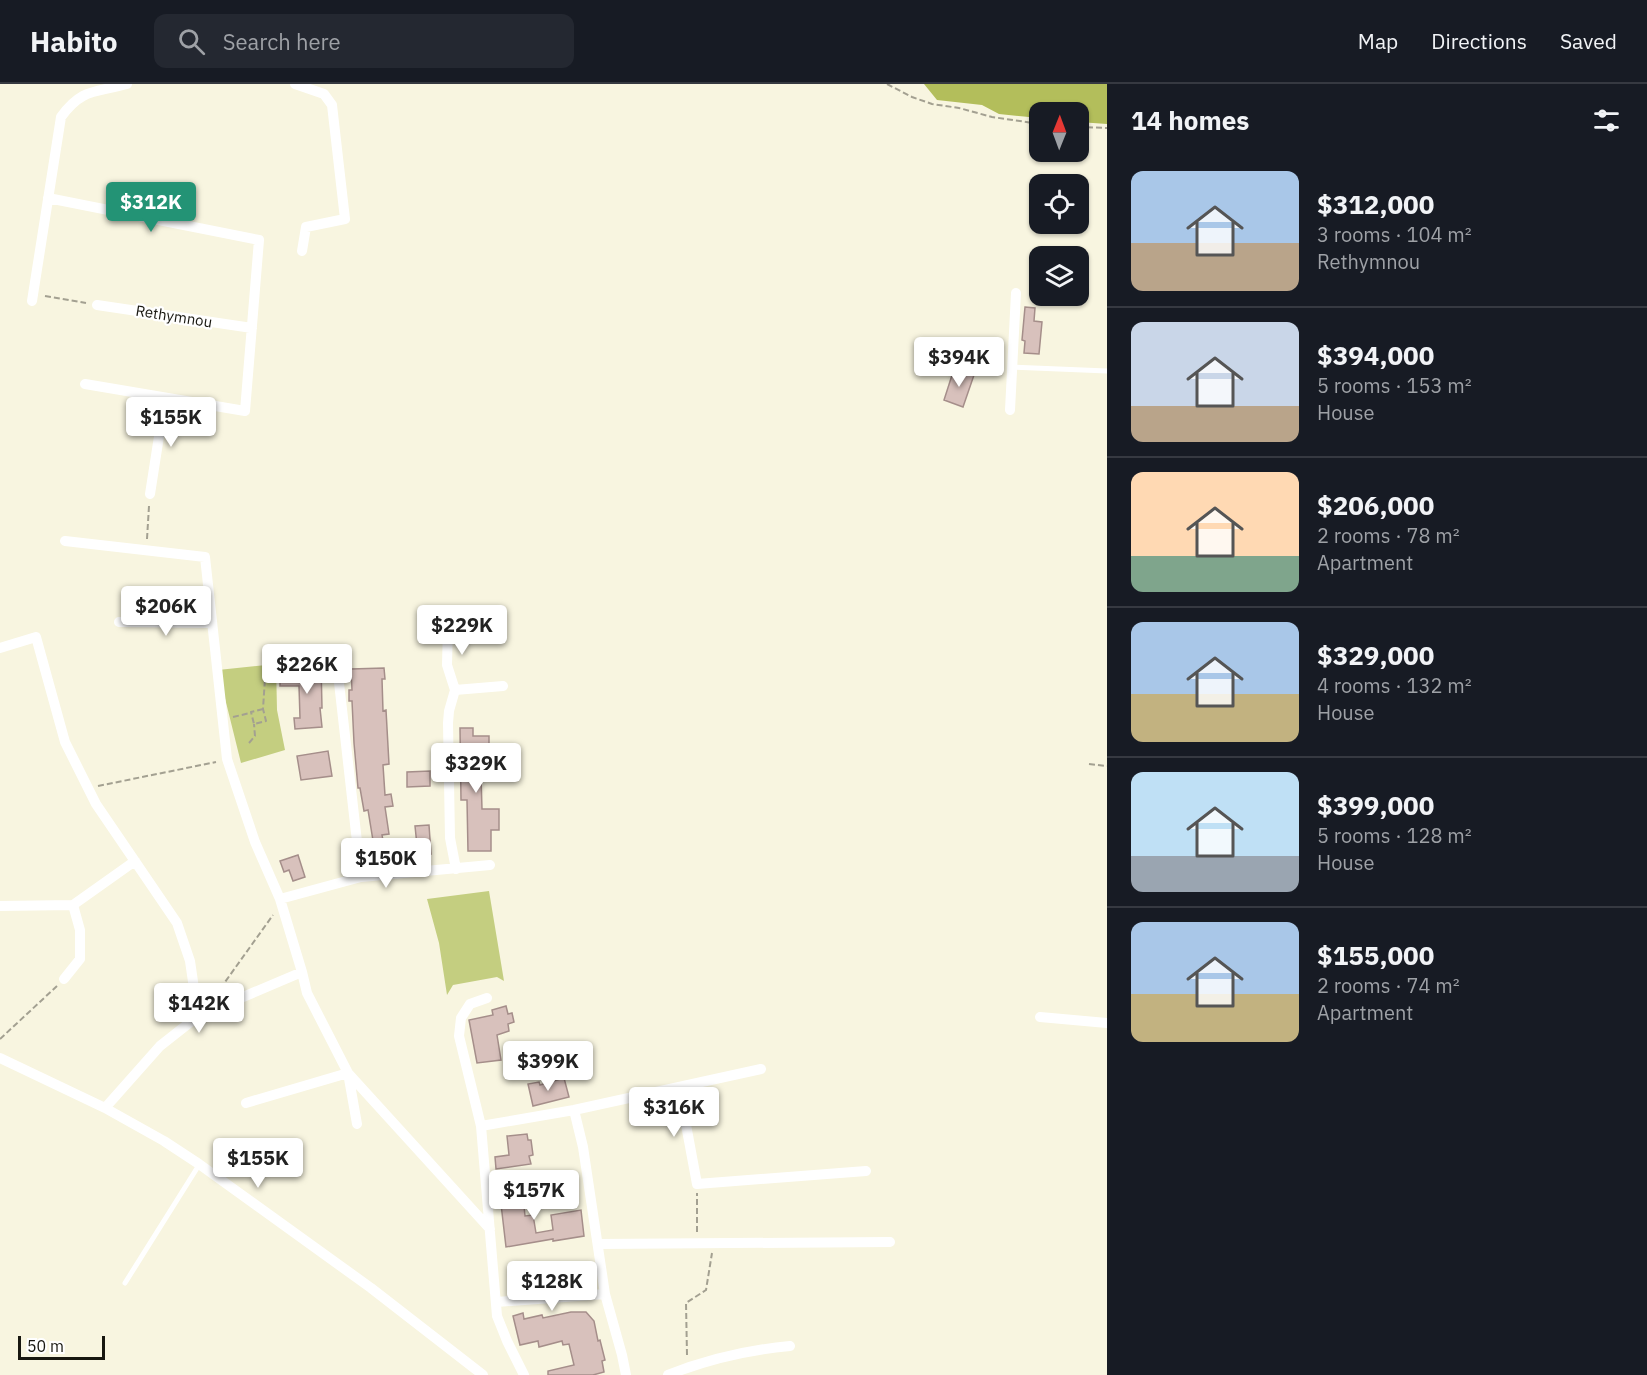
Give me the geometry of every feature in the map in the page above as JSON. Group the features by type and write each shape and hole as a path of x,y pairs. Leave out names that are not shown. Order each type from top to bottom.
{"street":[{"path":"32,297 61,117 70,103 92,91 127,84"},
{"path":"295,84 324,94 332,105 345,219 306,227 302,250"},
{"path":"48,198 259,240 245,411 85,384"},
{"path":"1010,410 1016,293"},
{"name":"Rethymnou","path":"97,304 252,328"},
{"path":"150,494 165,398"},
{"path":"65,541 205,557 227,759 255,842 280,902 302,972 306,993 348,1073 490,1229"},
{"path":"119,622 212,623"},
{"path":"448,625 447,664 455,690 448,723 450,838 456,869"},
{"path":"0,648 36,637 65,742 96,804 177,923 189,961 198,1016"},
{"path":"337,665 361,877"},
{"path":"455,690 502,686"},
{"path":"0,906 73,905 135,861"},
{"path":"280,902 361,877 490,865"},
{"path":"64,979 80,959 80,930 73,905"},
{"path":"105,1108 160,1046 198,1016 302,972"},
{"path":"487,998 470,1004 461,1018 459,1036 481,1126 497,1316 524,1375"},
{"path":"1040,1017 1107,1023"},
{"path":"0,1058 105,1108 164,1141 371,1288 483,1375"},
{"path":"481,1126 574,1110 761,1069"},
{"path":"246,1103 348,1073"},
{"path":"348,1073 357,1124"},
{"path":"679,1087 697,1184 866,1171"},
{"path":"574,1110 583,1147 605,1294 626,1375"},
{"path":"598,1244 890,1242"},
{"path":"496,1302 605,1294"},
{"path":"668,1375 723,1357 758,1349 790,1346"}],"lane":[{"path":"1012,366 1107,371"},
{"path":"125,1283 199,1164"}],"path":[{"path":"887,84 932,104 1029,122"},
{"path":"1089,127 1107,128"},
{"path":"32,297 97,304"},
{"path":"146,550 150,494"},
{"path":"254,724 266,720 263,709 265,678"},
{"path":"224,725 232,718 263,709"},
{"path":"249,743 255,736 251,712"},
{"path":"88,788 227,759"},
{"path":"1089,764 1107,766"},
{"path":"215,997 280,902"},
{"path":"0,1039 64,979"},
{"path":"696,1243 697,1184"},
{"path":"688,1367 686,1303 706,1290 713,1242"}],"green space":[{"path":"924,84 1107,84 1107,124 1089,123 1089,102 1029,102 1029,117 999,114 982,105 937,100"},
{"path":"276,664 277,710 285,750 241,763 218,670"},
{"path":"489,891 504,981 497,977 453,985 447,995 439,943 427,899"}],"building":[{"path":"1025,307 1035,308 1034,321 1042,322 1039,354 1024,353 1025,341 1022,340"},
{"path":"954,369 974,375 963,407 944,400"},
{"path":"310,664 321,664 322,727 295,729 294,718 300,718 299,686 280,686 280,671 310,670"},
{"path":"384,668 383,711 386,710 389,764 383,765 385,795 391,794 393,806 385,807 389,834 382,835 386,857 400,855 401,864 383,867 382,864 377,865 368,810 364,811 360,788 358,788 352,701 349,701 349,690 352,690 351,669"},
{"path":"460,728 473,728 473,736 489,736 486,752 478,753 478,758 472,759 472,776 481,776 482,809 499,809 499,830 491,830 491,851 468,851 467,800 461,800"},
{"path":"328,751 332,776 301,780 297,756"},
{"path":"430,771 430,786 407,787 407,772"},
{"path":"429,825 431,854 418,855 415,826"},
{"path":"298,855 305,877 293,881 289,870 284,872 280,861"},
{"path":"506,1006 508,1014 512,1013 514,1022 508,1024 509,1031 497,1035 501,1060 477,1063 469,1020 493,1015 492,1010"},
{"path":"564,1078 569,1097 533,1106 528,1084 539,1082 540,1085"},
{"path":"527,1134 528,1140 531,1140 533,1155 529,1156 531,1164 496,1169 495,1157 509,1155 507,1136"},
{"path":"522,1185 525,1216 533,1215 536,1233 553,1230 551,1215 581,1210 584,1236 506,1247 499,1187"},
{"path":"571,1312 586,1312 594,1321 605,1360 602,1361 604,1372 593,1375 548,1375 548,1371 574,1365 569,1344 563,1345 562,1341 539,1347 538,1341 520,1345 513,1316 523,1313 524,1319 542,1315 543,1318"}]}
